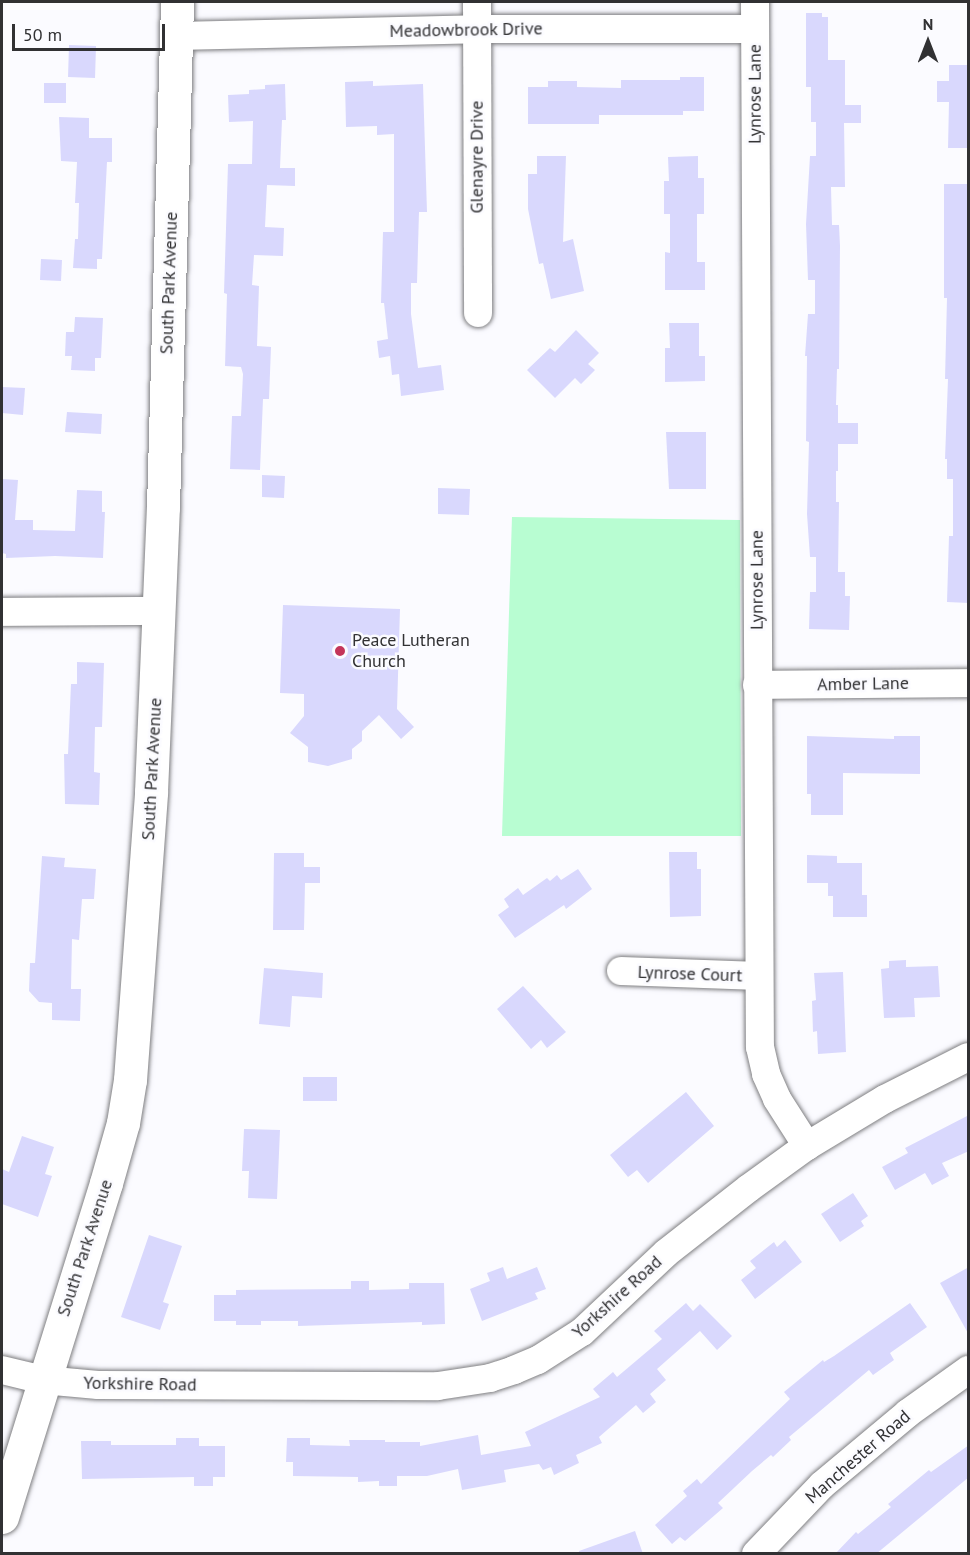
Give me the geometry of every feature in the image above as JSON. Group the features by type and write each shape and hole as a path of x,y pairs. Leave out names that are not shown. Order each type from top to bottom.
{"main road":[{"name":"South Park Avenue","path":"2,1517 106,1183 123,1123 130,1080 148,854 159,611 177,2"}],"street":[{"name":"Meadowbrook Drive","path":"176,36 477,15 755,15"},
{"name":"Glenayre Drive","path":"477,15 478,313"},
{"name":"Lynrose Lane","path":"755,15 760,1047 766,1074 777,1099 807,1146"},
{"path":"2,612 159,611"},
{"name":"Amber Lane","path":"757,685 969,683"},
{"name":"Lynrose Court","path":"621,971 759,976"},
{"name":"Yorkshire Road","path":"2,1370 43,1380 98,1385 438,1386 490,1378 538,1360 582,1332 666,1253 807,1146 885,1099 969,1057"},
{"name":"Manchester Road","path":"756,1554 822,1485 908,1413 969,1370"}],"green space":[{"path":"512,517 740,520 741,836 502,836"}],"building":[{"path":"806,13 822,13 822,17 828,17 828,60 845,60 845,105 861,105 861,123 844,123 845,187 831,187 832,225 839,225 840,246 839,369 837,369 836,405 838,405 838,423 858,423 858,444 838,444 838,471 836,471 836,502 839,502 838,572 845,572 845,596 850,596 849,630 809,629 810,592 816,592 816,557 810,557 807,514 809,442 806,441 807,356 805,356 808,314 815,314 815,280 808,280 806,224 810,156 816,156 816,122 811,122 811,87 806,87"},
{"path":"69,45 96,46 95,78 68,77"},
{"path":"949,65 969,65 969,148 948,148 949,102 937,102 937,81 949,81"},
{"path":"680,77 704,77 704,111 683,111 683,115 599,115 599,124 528,124 528,87 548,87 548,81 577,81 577,87 621,88 621,80 680,80"},
{"path":"373,81 373,86 423,84 427,212 419,212 417,283 411,283 411,314 418,368 441,365 444,390 401,396 399,374 392,375 390,356 379,358 377,341 388,339 384,303 381,303 383,232 394,232 394,134 377,135 377,126 346,127 345,82"},
{"path":"44,83 66,83 66,103 44,103"},
{"path":"285,84 286,120 282,120 280,168 295,168 295,186 267,185 265,227 284,228 283,256 254,255 252,285 259,286 257,346 271,347 269,399 263,399 260,470 230,469 232,416 241,416 243,374 241,367 225,366 227,294 224,293 228,164 252,164 253,121 229,122 228,95 249,94 249,90 265,89 265,85"},
{"path":"59,117 89,118 89,138 112,138 112,162 107,162 102,259 97,259 97,269 73,268 75,239 78,239 79,203 75,203 77,162 61,161"},
{"path":"537,156 566,156 563,242 573,239 584,291 551,299 543,263 539,264 528,209 528,174 537,174"},
{"path":"698,156 698,178 704,178 704,214 697,214 697,262 705,262 705,290 665,290 665,252 670,253 670,214 664,214 664,181 669,181 668,157"},
{"path":"944,184 969,184 969,603 947,602 949,536 953,536 953,479 947,479 947,459 945,459 948,379 945,379 947,298 944,298"},
{"path":"41,259 62,260 61,281 40,280"},
{"path":"75,317 103,318 101,358 95,358 95,371 71,370 72,356 65,356 66,332 74,332"},
{"path":"669,323 699,323 699,356 705,356 705,381 665,382 665,348 670,348"},
{"path":"576,330 599,353 588,364 595,370 581,384 575,378 555,398 527,370 550,348 555,352"},
{"path":"2,387 25,388 23,415 2,413"},
{"path":"67,412 102,414 101,434 65,432"},
{"path":"666,432 706,432 706,489 669,489"},
{"path":"262,475 285,476 284,498 262,497"},
{"path":"2,479 18,480 15,520 33,520 33,530 75,531 77,490 102,491 102,512 105,512 103,558 55,556 6,558 6,554 2,553"},
{"path":"438,488 470,489 469,515 438,514"},
{"name":"Peace Lutheran Church","path":"283,605 400,609 397,709 414,727 401,739 379,715 362,731 362,741 352,749 352,759 328,766 308,762 308,747 290,733 304,716 304,694 280,693"},
{"path":"77,662 104,663 102,727 95,727 94,772 100,773 99,805 65,804 64,754 68,754 71,684 77,684"},
{"path":"807,736 894,739 894,736 920,736 920,774 843,773 843,815 811,815 811,794 807,794"},
{"path":"669,852 697,852 697,869 701,869 701,916 670,917"},
{"path":"274,853 304,853 304,867 320,867 320,883 305,883 304,930 273,930"},
{"path":"807,855 837,856 837,863 862,863 862,895 867,895 867,917 833,917 833,896 828,896 828,883 807,883"},
{"path":"42,856 65,858 64,867 96,869 94,899 82,899 79,940 72,939 71,989 81,989 80,1021 52,1020 52,1003 39,1002 29,991 30,963 35,963"},
{"path":"578,869 592,889 566,909 564,905 515,938 498,915 509,907 504,899 518,888 523,895 547,878 550,881 557,875 561,880"},
{"path":"906,960 906,967 938,966 940,997 914,998 915,1017 884,1018 881,969 889,968 889,961"},
{"path":"264,968 323,973 322,998 292,996 290,1027 259,1024"},
{"path":"843,972 846,1052 818,1054 817,1031 813,1032 812,1001 816,1000 814,973"},
{"path":"523,986 566,1032 547,1048 541,1040 531,1049 497,1009"},
{"path":"303,1077 337,1077 337,1101 303,1101"},
{"path":"686,1092 714,1126 648,1183 637,1170 628,1177 610,1155"},
{"path":"969,1115 969,1151 942,1163 949,1176 932,1185 925,1173 895,1190 882,1167 908,1153 905,1148"},
{"path":"244,1129 280,1130 277,1199 248,1198 249,1171 242,1171"},
{"path":"22,1136 54,1147 45,1174 52,1176 38,1217 2,1204 2,1169 9,1172"},
{"path":"853,1193 868,1216 861,1221 864,1226 840,1242 821,1214"},
{"path":"149,1235 182,1246 163,1302 169,1304 160,1330 121,1317"},
{"path":"785,1240 802,1262 755,1299 741,1280 756,1268 750,1261 774,1242 777,1247"},
{"path":"503,1267 507,1279 537,1267 546,1289 535,1293 538,1299 482,1321 470,1289 490,1281 487,1273"},
{"path":"969,1267 969,1335 940,1283"},
{"path":"351,1281 369,1281 369,1290 409,1289 409,1283 444,1283 445,1324 422,1325 422,1322 298,1326 298,1321 261,1321 261,1325 236,1325 236,1321 214,1321 214,1295 236,1295 236,1290 351,1289"},
{"path":"686,1303 693,1311 700,1304 732,1336 717,1350 700,1331 657,1369 666,1380 650,1394 656,1402 643,1413 636,1405 599,1437 602,1443 576,1455 579,1463 554,1475 551,1467 543,1470 539,1464 504,1470 506,1482 462,1490 458,1469 427,1476 397,1476 397,1486 379,1486 379,1481 358,1482 358,1477 293,1476 293,1462 286,1462 287,1438 310,1438 310,1445 350,1446 349,1440 385,1440 385,1442 420,1442 420,1446 478,1435 481,1455 531,1446 525,1432 600,1397 593,1389 613,1372 617,1377 662,1339 654,1331"},
{"path":"910,1303 927,1327 890,1353 894,1360 873,1375 869,1370 789,1437 791,1440 773,1457 771,1455 718,1503 723,1508 685,1541 680,1537 672,1544 655,1525 687,1496 683,1491 697,1479 701,1484 790,1399 784,1392 823,1360 824,1362 834,1356"},
{"path":"176,1438 199,1438 199,1446 225,1446 225,1477 213,1477 213,1486 194,1486 194,1477 82,1479 81,1441 111,1441 111,1445 176,1445"},
{"path":"969,1445 969,1477 876,1554 835,1554 856,1532 858,1534 891,1507 888,1504 929,1470 931,1472"},
{"path":"635,1531 643,1554 579,1554 579,1551"}],"place":[{"name":"Peace Lutheran Church","path":"340,651"}]}
